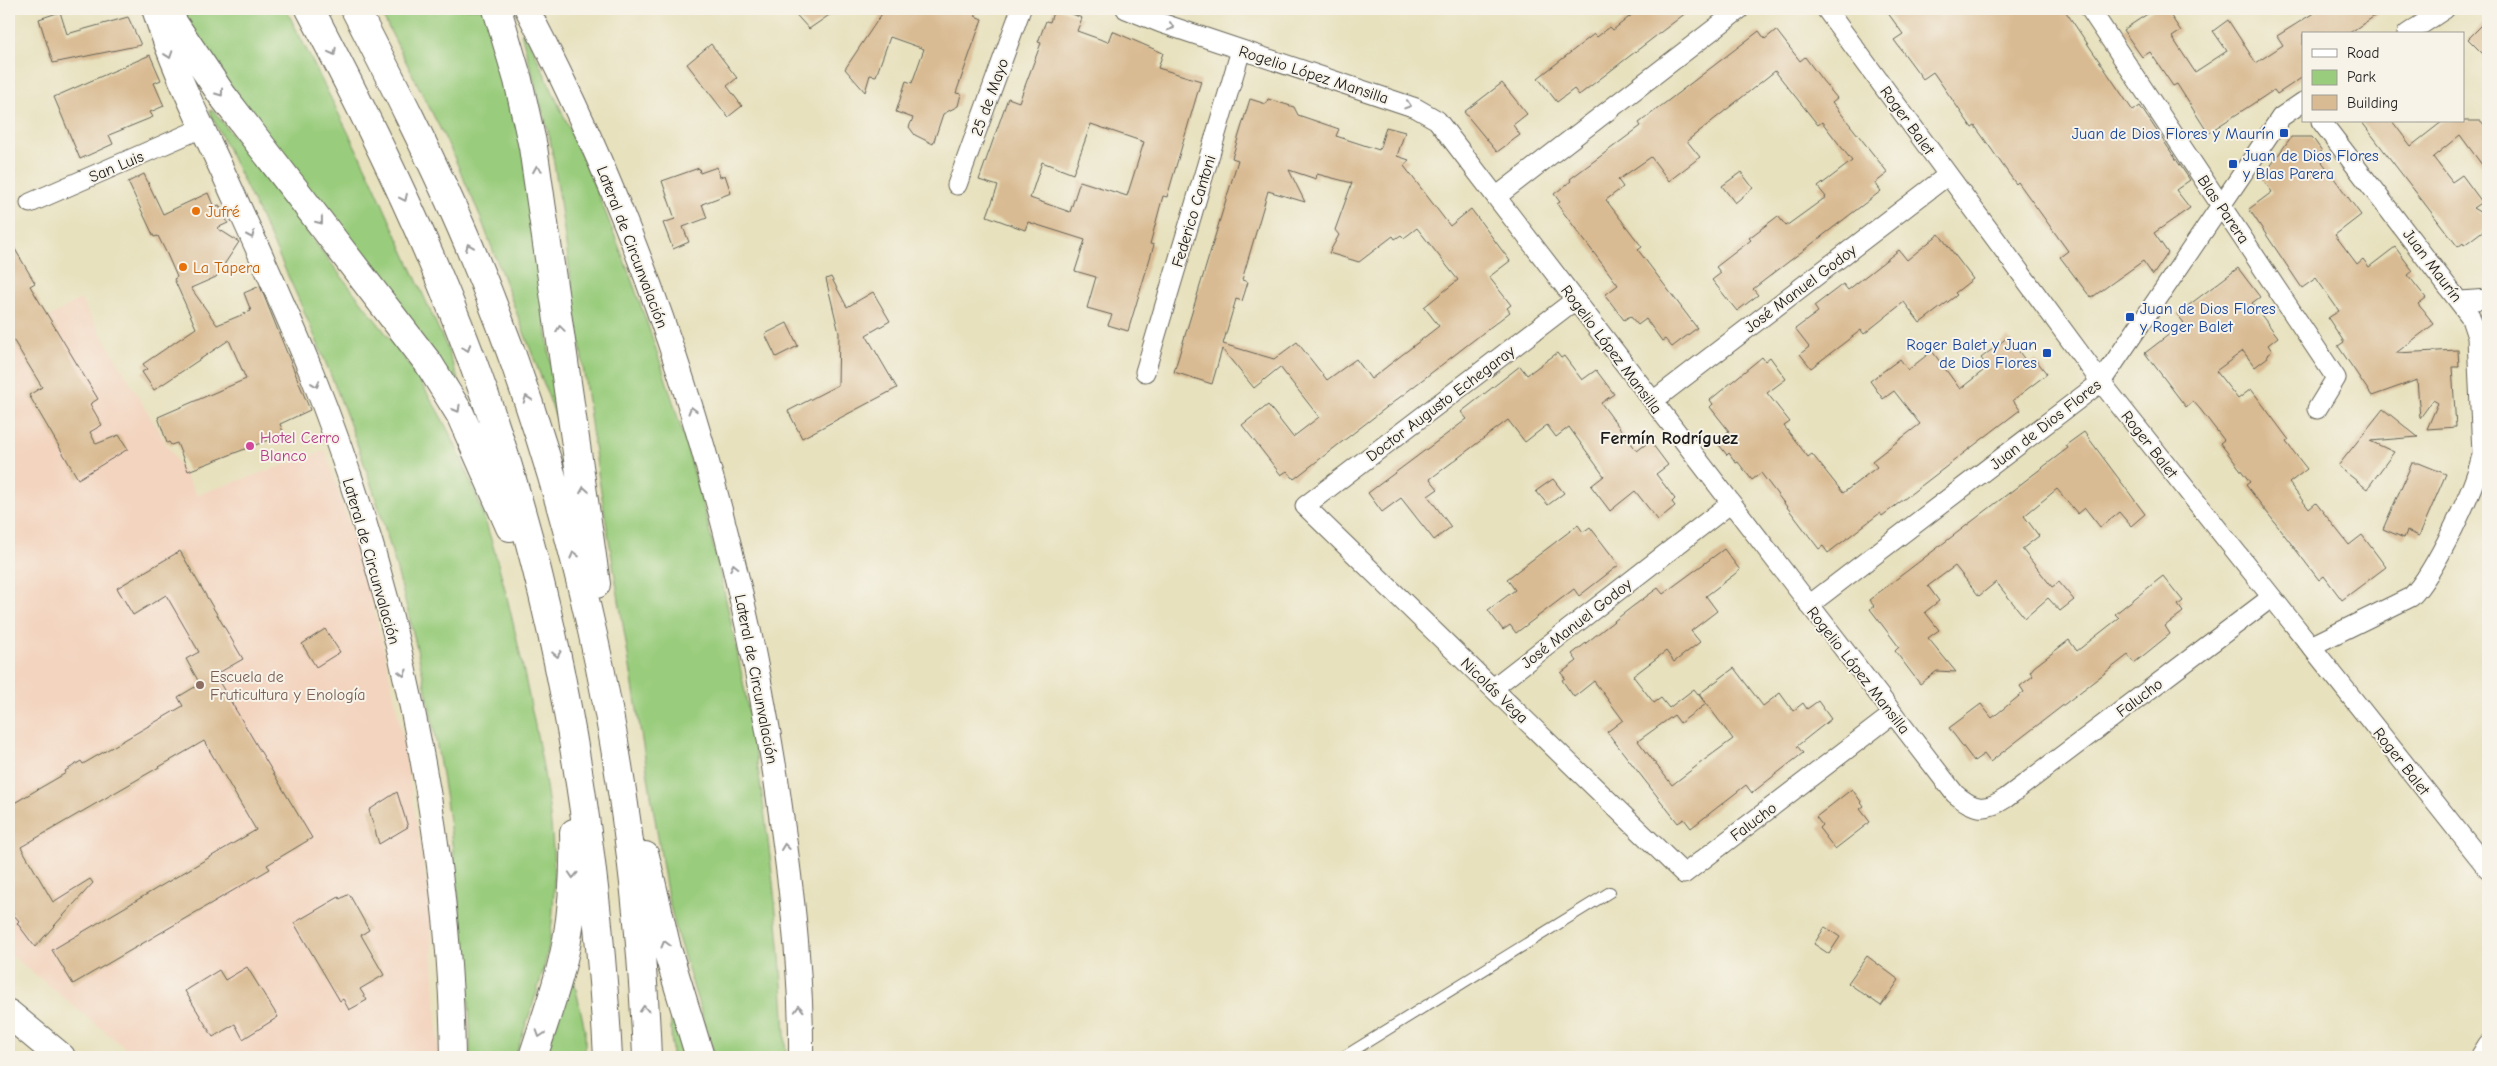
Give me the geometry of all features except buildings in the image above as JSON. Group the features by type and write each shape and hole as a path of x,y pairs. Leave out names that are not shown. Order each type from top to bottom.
{"main road":[{"path":"164,9 222,95 411,339 446,390 474,443 547,613"},
{"path":"310,9 390,167 428,251 484,396 511,477 547,613 573,739 591,858 604,986 608,1057"},
{"path":"355,9 443,187 513,358 558,496 582,587 612,722 667,949 700,1057"},
{"path":"497,9 526,112 541,196 590,534 612,722 628,826 637,914 647,1057"},
{"path":"533,1057 550,1006 570,919 574,845 573,739"},
{"path":"9,1014 61,1057"}],"street":[{"name":"Lateral de Circunvalación","path":"154,9 172,64 312,373 348,473 382,584 409,700 432,823 444,922 453,1057"},
{"name":"Lateral de Circunvalación","path":"527,9 571,97 628,229 690,402 716,494 756,662 779,798 793,916 801,1057"},
{"name":"25 de Mayo","path":"956,185 1021,9"},
{"name":"Rogelio López Mansilla","path":"1126,9 1162,24 1423,111 1437,120 1955,794 1967,804 1983,808 1994,805 2006,798"},
{"path":"1496,197 1740,9"},
{"name":"Roger Balet","path":"1826,9 2101,382 2488,869"},
{"name":"Blas Parera","path":"2090,9 2336,378 2317,409"},
{"path":"2410,32 2445,9"},
{"name":"Federico Cantoni","path":"1145,372 1242,50"},
{"name":"Juan de Dios Flores","path":"1809,605 2101,382 2281,117 2302,103"},
{"name":"Juan Maurín","path":"2311,646 2411,597 2424,584 2470,492 2480,468 2482,454 2477,337 2470,316 2322,122"},
{"name":"San Luis","path":"30,203 202,128"},
{"name":"José Manuel Godoy","path":"1652,401 1948,175"},
{"path":"2460,301 2488,299"},
{"name":"Doctor Augusto Echegaray","path":"1305,506 1575,300"},
{"name":"José Manuel Godoy","path":"1493,688 1731,503"},
{"name":"Nicolás Vega","path":"1305,506 1684,874"},
{"name":"Falucho","path":"2006,798 2272,597"},
{"name":"Falucho","path":"1684,874 1893,714"},
{"path":"2480,1057 2488,1044"}],"lane":[{"path":"1343,1057 1610,892"}],"shaded area":[{"name":"Escuela de Fruticultura y Enología","path":"80,299 197,495 325,451 358,550 381,637 402,734 429,900 439,1057 136,1057 9,953 9,341"}],"green space":[{"path":"176,9 286,9 370,176 447,348 468,406 222,82"},
{"path":"379,9 488,9 522,137 558,422 478,211 450,148"},
{"path":"523,32 535,53 583,159 636,291 672,397 703,505 729,614 751,724 767,834 779,945 786,1057 715,1057 678,937 668,898 598,473 550,139 521,33"},
{"path":"213,110 390,338 414,373 436,408 453,441 481,509 511,615 539,747 549,808 554,870 554,900 549,947 541,979 515,1057 470,1057 467,980 446,799 427,694 403,591 373,490 338,393 298,297 209,111"},
{"path":"571,967 585,1030 585,1057 541,1057"},
{"path":"670,996 692,1057 672,1057"}],"place":[{"name":"Juan de Dios Flores y Maurín","path":"2284,133"},
{"name":"Juan de Dios Flores y Blas Parera","path":"2233,164"},
{"name":"Jufré","path":"196,211"},
{"name":"La Tapera","path":"183,267"},
{"name":"Juan de Dios Flores y Roger Balet","path":"2130,317"},
{"name":"Roger Balet y Juan de Dios Flores","path":"2047,353"},
{"name":"Hotel Cerro Blanco","path":"250,446"},
{"name":"Escuela de Fruticultura y Enología","path":"200,685"}],"district":[{"name":"Fermín Rodríguez","path":"1669,438"}]}
